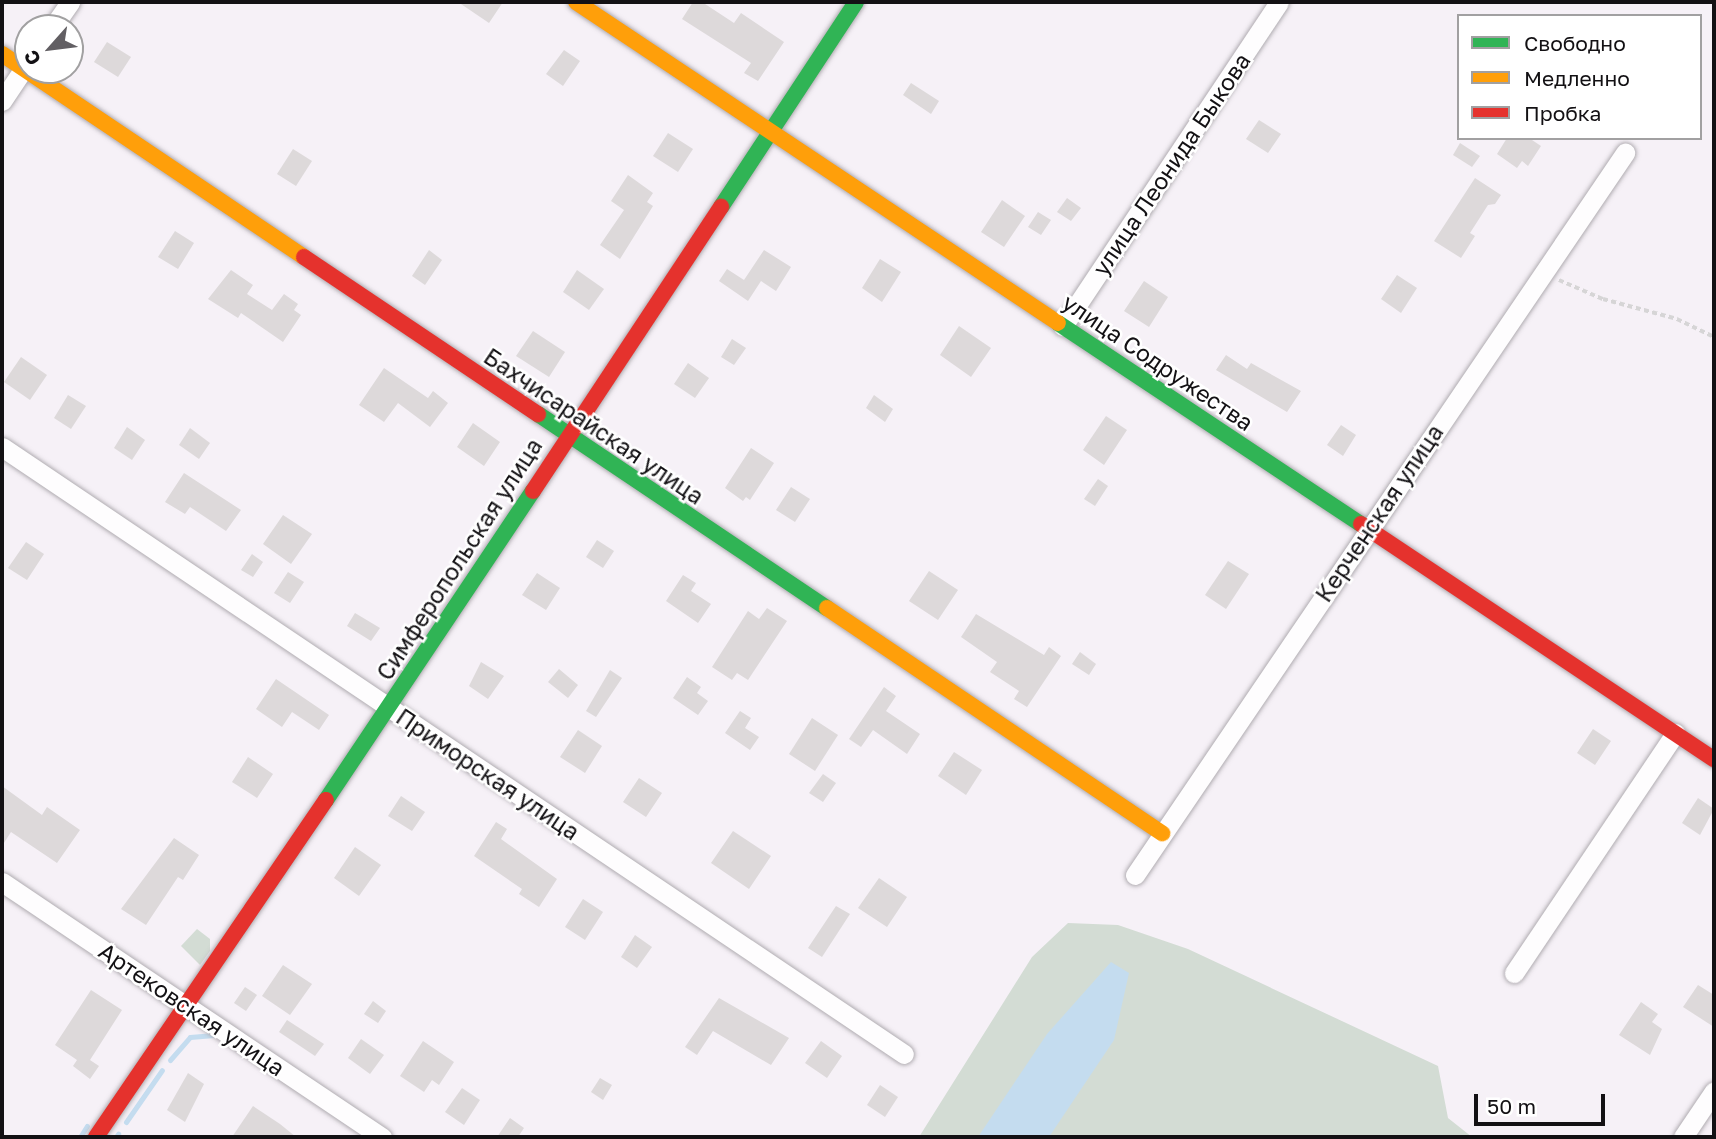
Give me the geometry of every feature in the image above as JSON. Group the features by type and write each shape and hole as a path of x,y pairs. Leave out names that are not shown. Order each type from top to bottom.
{"street":[{"name":"улица Содружества","path":"576,2 1714,759"},
{"name":"Симферопольская улица","path":"96,1137 389,708 856,2"},
{"name":"улица Леонида Быкова","path":"1063,326 1279,2"},
{"path":"2,101 14,83"},
{"name":"Бахчисарайская улица","path":"54,84 567,436 1162,833"},
{"name":"Керченская улица","path":"1135,875 1625,153"},
{"name":"Приморская улица","path":"2,447 904,1054"},
{"path":"1514,973 1675,733"},
{"name":"Артековская улица","path":"2,882 382,1137"},
{"path":"1683,1137 1714,1091"}],"path":[{"path":"1542,273 1603,299 1678,319 1714,338"}],"shaded area":[{"path":"1068,923 1118,925 1188,949 1438,1066 1448,1118 1472,1137 919,1137 1032,957"},
{"path":"197,929 210,939 210,951 200,965 181,946"}],"water":[{"path":"1111,962 1129,973 1114,1040 1049,1137 978,1137 1047,1034"}],"building":[{"path":"458,2 503,2 489,23"},
{"path":"693,2 702,2 734,23 741,13 784,42 758,81 744,73 751,63 682,19"},
{"path":"107,42 131,57 118,77 94,62"},
{"path":"564,50 580,61 563,86 546,74"},
{"path":"911,83 939,101 931,114 903,95"},
{"path":"1259,120 1281,134 1268,153 1246,139"},
{"path":"668,133 693,149 678,172 653,156"},
{"path":"1506,140 1532,140 1541,146 1528,166 1522,161 1517,168 1497,154"},
{"path":"1460,143 1480,156 1472,167 1453,155"},
{"path":"293,149 312,161 296,186 277,174"},
{"path":"628,175 653,193 647,202 653,206 620,259 600,245 624,210 611,201"},
{"path":"1475,178 1501,195 1495,204 1488,205 1470,233 1475,236 1461,258 1434,241"},
{"path":"1067,198 1081,208 1071,221 1057,212"},
{"path":"1002,200 1025,216 1004,247 981,232"},
{"path":"1038,212 1051,220 1041,235 1028,227"},
{"path":"175,231 194,243 178,269 158,257"},
{"path":"429,250 442,260 425,285 412,276"},
{"path":"764,250 791,267 776,291 761,281 748,301 719,281 727,269 744,280"},
{"path":"880,259 901,272 882,302 862,288"},
{"path":"231,270 253,285 247,294 272,310 284,294 298,304 294,310 301,315 283,342 241,313 238,318 208,299"},
{"path":"577,270 604,289 589,310 563,292"},
{"path":"1397,275 1417,288 1401,313 1381,299"},
{"path":"1144,281 1168,297 1149,327 1124,311"},
{"path":"959,326 991,348 971,377 940,355"},
{"path":"533,331 565,352 549,377 516,356"},
{"path":"732,339 746,348 734,365 721,357"},
{"path":"1226,355 1247,369 1251,363 1301,391 1287,412 1216,370"},
{"path":"21,357 47,375 30,400 4,382"},
{"path":"688,363 709,378 695,398 674,384"},
{"path":"384,368 428,398 433,391 448,403 430,427 398,403 384,422 359,405"},
{"path":"68,395 86,406 71,429 54,418"},
{"path":"874,395 893,409 885,422 866,408"},
{"path":"1106,416 1127,430 1104,465 1083,450"},
{"path":"473,423 500,442 484,466 457,447"},
{"path":"1341,425 1356,435 1343,456 1327,445"},
{"path":"127,427 145,440 132,460 114,448"},
{"path":"190,428 210,443 199,459 179,445"},
{"path":"751,448 774,463 750,500 746,497 743,501 725,488"},
{"path":"184,473 241,510 226,531 190,507 185,514 165,502"},
{"path":"1098,479 1108,486 1095,506 1084,499"},
{"path":"791,487 810,499 795,522 776,510"},
{"path":"283,515 312,534 291,564 263,544"},
{"path":"597,540 614,551 603,568 586,557"},
{"path":"26,542 44,554 27,580 8,568"},
{"path":"252,554 263,562 253,577 241,570"},
{"path":"1228,561 1249,574 1226,609 1205,595"},
{"path":"929,571 958,590 938,620 909,601"},
{"path":"288,572 304,582 290,603 274,593"},
{"path":"537,573 560,588 546,610 522,595"},
{"path":"683,575 696,583 691,591 711,604 698,623 666,601"},
{"path":"767,608 787,621 748,680 737,673 732,680 712,667 748,611 759,619"},
{"path":"355,613 380,628 371,641 347,626"},
{"path":"976,614 1044,655 1049,647 1061,656 1027,707 1014,699 1019,691 990,672 997,662 961,637"},
{"path":"1080,652 1096,664 1089,675 1072,664"},
{"path":"481,662 504,676 488,699 469,686"},
{"path":"559,669 578,685 568,698 548,682"},
{"path":"610,670 622,678 596,717 586,711"},
{"path":"687,677 701,687 697,693 708,701 698,715 673,698"},
{"path":"276,679 329,715 319,730 292,712 282,727 256,709"},
{"path":"884,687 896,696 886,711 920,734 907,754 873,730 861,747 849,739"},
{"path":"740,711 751,718 745,728 759,737 750,750 725,733"},
{"path":"812,718 838,735 815,771 789,754"},
{"path":"1593,729 1611,741 1595,765 1577,753"},
{"path":"578,730 602,746 585,773 560,757"},
{"path":"954,752 982,770 966,795 938,776"},
{"path":"248,757 273,774 257,798 232,782"},
{"path":"823,774 836,783 823,802 809,793"},
{"path":"639,778 662,793 646,817 623,802"},
{"path":"2,786 42,815 47,807 80,830 57,863 11,832 2,846"},
{"path":"401,796 425,812 412,831 388,816"},
{"path":"1698,798 1714,809 1700,835 1682,823"},
{"path":"496,822 507,829 501,839 557,879 539,907 519,894 522,889 474,856"},
{"path":"733,831 771,856 749,889 711,863"},
{"path":"174,838 199,855 183,880 178,877 146,925 121,909"},
{"path":"355,847 381,865 359,896 334,878"},
{"path":"879,878 907,897 887,927 858,908"},
{"path":"583,899 603,912 585,940 565,927"},
{"path":"836,906 850,914 822,957 808,948"},
{"path":"635,935 652,947 637,968 621,957"},
{"path":"283,965 312,984 290,1015 262,996"},
{"path":"1698,985 1714,995 1714,1027 1683,1007"},
{"path":"245,987 257,995 246,1011 234,1003"},
{"path":"91,990 122,1010 90,1060 99,1066 90,1079 73,1066 77,1060 55,1045"},
{"path":"719,998 789,1038 771,1065 713,1031 697,1055 685,1047"},
{"path":"373,1001 386,1011 378,1023 364,1014"},
{"path":"1641,1002 1658,1014 1652,1022 1662,1029 1650,1055 1619,1035"},
{"path":"287,1020 324,1044 315,1056 279,1032"},
{"path":"361,1039 384,1055 370,1074 348,1058"},
{"path":"423,1041 454,1062 439,1085 432,1080 424,1092 400,1076"},
{"path":"821,1041 842,1056 827,1078 805,1063"},
{"path":"188,1073 204,1084 185,1122 167,1110"},
{"path":"600,1078 612,1085 603,1100 591,1092"},
{"path":"880,1085 898,1097 885,1117 867,1105"},
{"path":"462,1088 480,1100 464,1125 445,1112"},
{"path":"253,1106 280,1124 296,1137 232,1137"},
{"path":"510,1118 524,1128 518,1137 497,1137"}],"waterway":[{"path":"170,1060 190,1037 214,1035"},
{"path":"126,1122 162,1070"},
{"path":"80,1137 87,1126"}],"traffic: fast":[{"path":"721,207 856,2"},
{"path":"1058,323 1361,524"},
{"path":"538,414 827,608"},
{"path":"326,800 533,491"}],"traffic: slow":[{"path":"576,2 1058,323"},
{"path":"2,54 304,257"},
{"path":"827,608 1162,833"}],"traffic: jam":[{"path":"533,491 721,207"},
{"path":"304,257 538,414"},
{"path":"1361,524 1714,759"},
{"path":"96,1137 326,800"}]}
